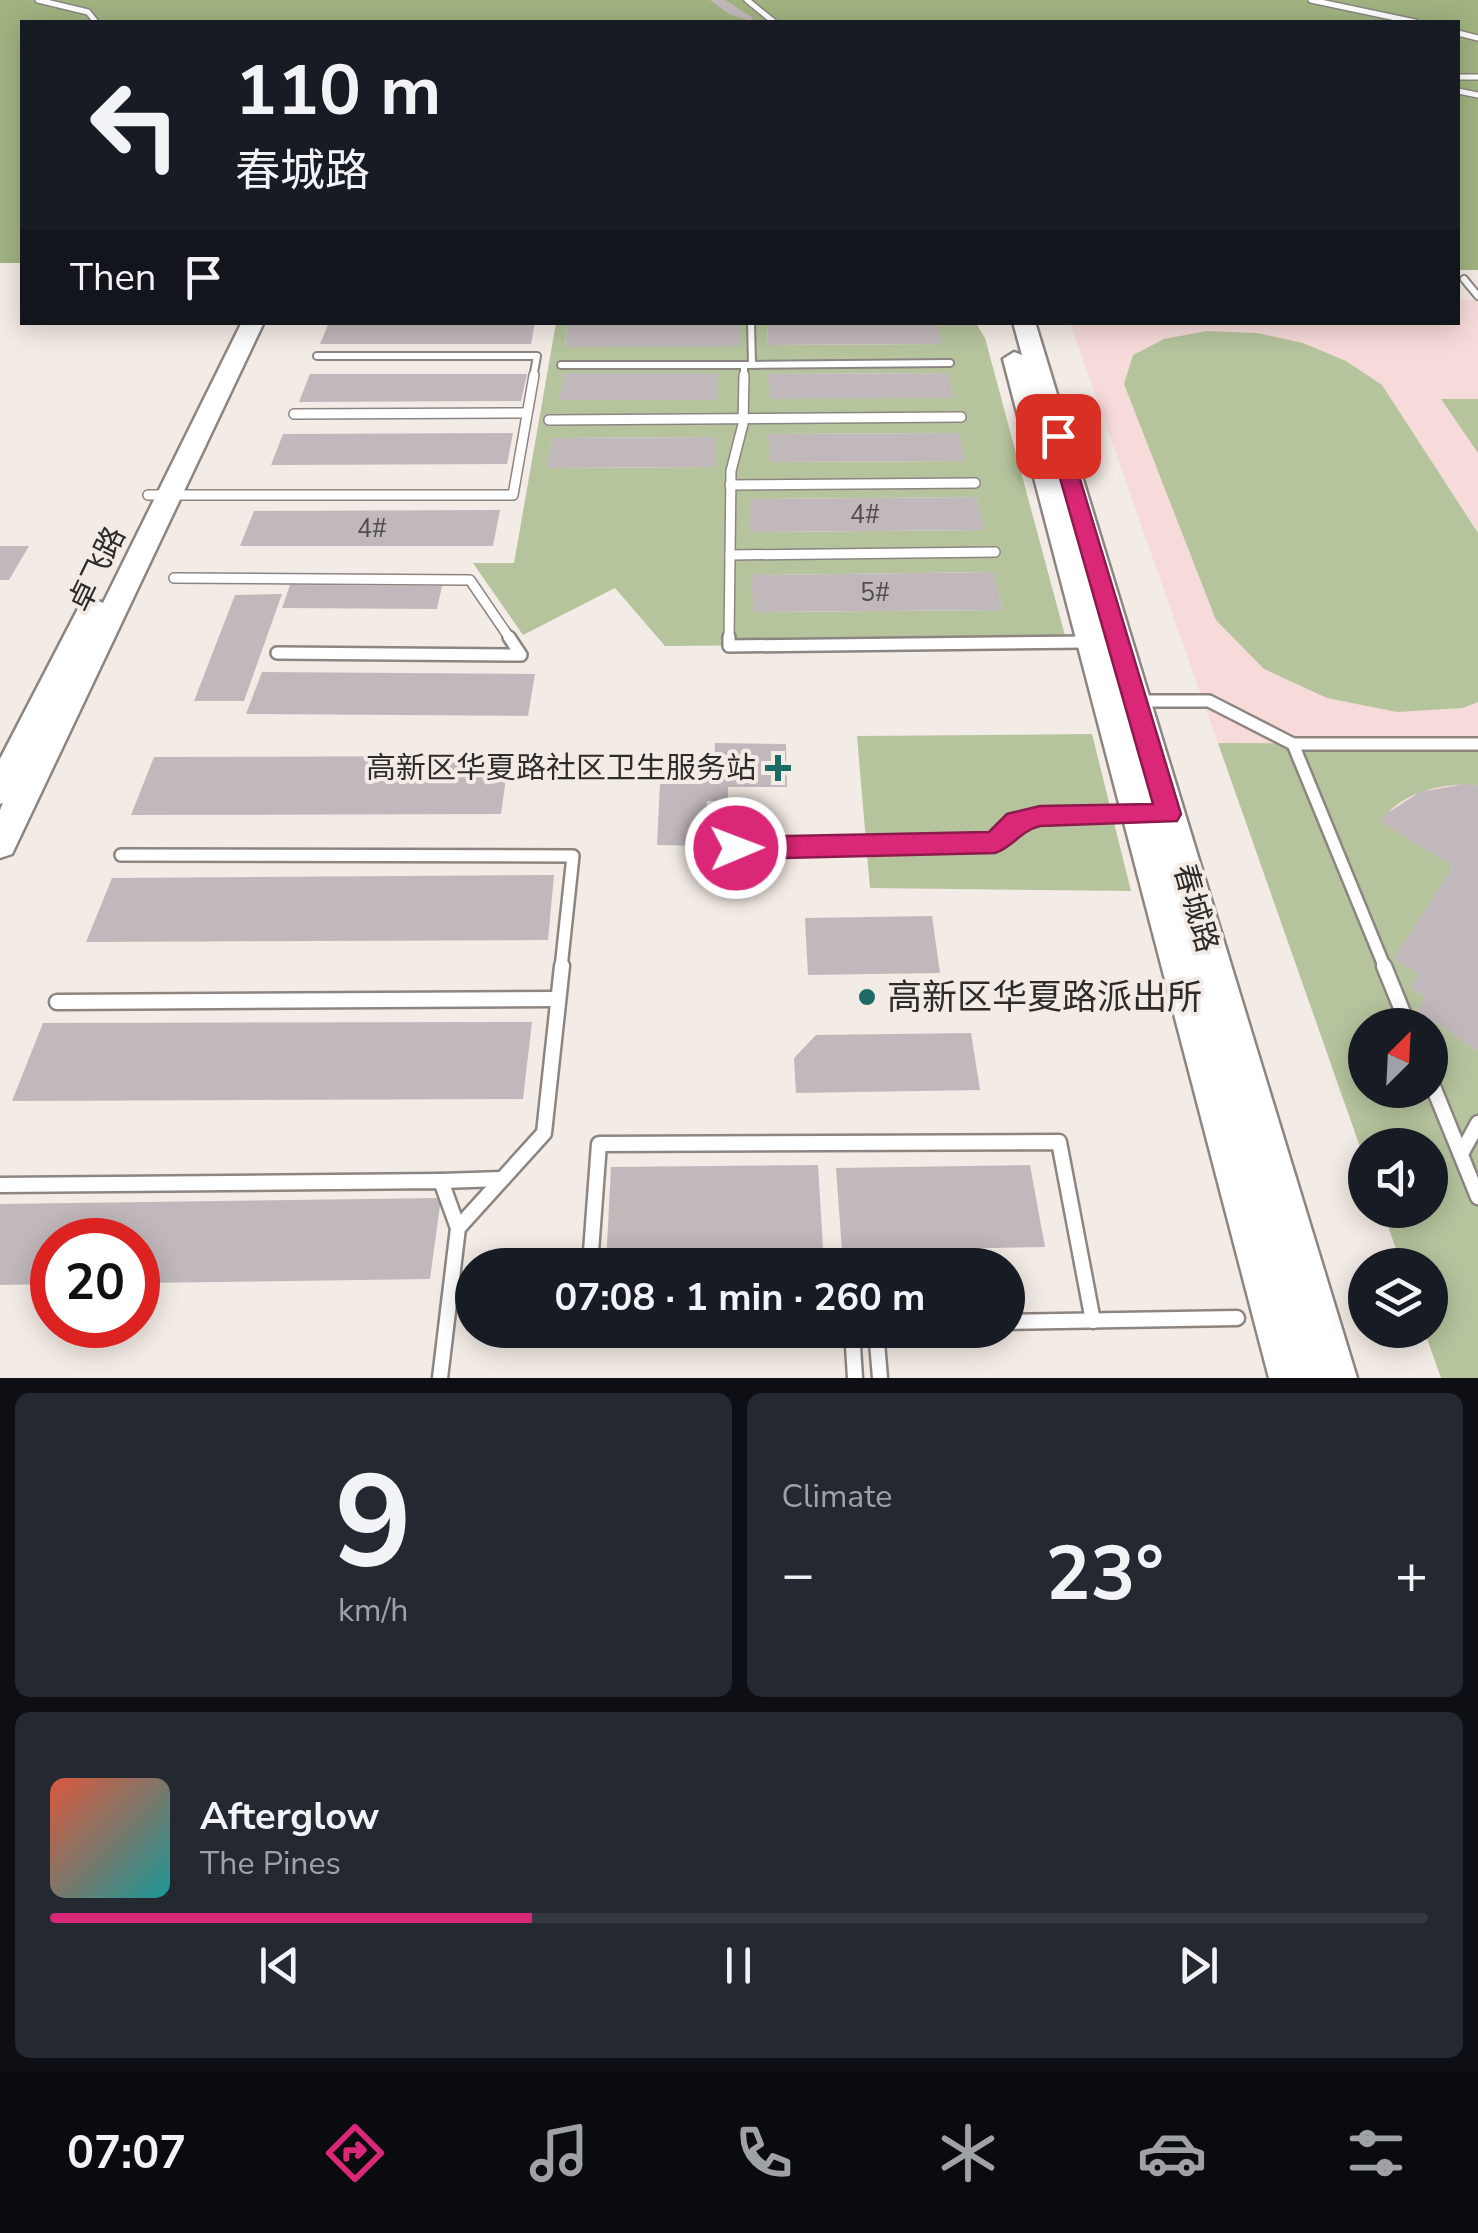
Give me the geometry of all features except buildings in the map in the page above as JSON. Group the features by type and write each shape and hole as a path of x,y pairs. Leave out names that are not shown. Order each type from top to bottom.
{"street":[{"name":"卓飞路","path":"0,844 232,325"},
{"name":"卓飞路","path":"0,791 251,325"},
{"name":"春城路","path":"1004,325 1093,642 1122,701"},
{"name":"春城路","path":"1025,325 1153,813 1292,1378"},
{"name":"春城路","path":"1153,813 1334,1378"}],"lane":[{"path":"38,0 88,12 94,20"},
{"path":"747,0 772,20"},
{"path":"1311,0 1406,20"},
{"path":"1472,282 1478,296"},
{"path":"751,325 743,419 730,485 728,646 1093,642"},
{"path":"159,495 513,495 537,356 317,356"},
{"path":"561,365 950,364"},
{"path":"294,414 527,413"},
{"path":"548,420 962,416"},
{"path":"730,485 975,483"},
{"path":"730,555 995,552"},
{"path":"174,578 470,580 521,655 277,652"},
{"path":"1122,701 1209,700 1292,744 1478,744"},
{"path":"1292,744 1401,1008"},
{"path":"736,848 995,842 1016,822 1040,816 1153,813"},
{"path":"121,856 573,856 544,1133 458,1228"},
{"path":"57,1002 558,999"},
{"path":"1441,1108 1478,1197"},
{"path":"1460,1154 1478,1122"},
{"path":"591,1248 599,1144 1060,1142 1092,1321"},
{"path":"0,1185 502,1179"},
{"path":"440,1378 458,1228 441,1181"},
{"path":"1025,1322 1237,1318"},
{"path":"853,1348 855,1378"},
{"path":"878,1348 880,1378"}],"shaded area":[{"path":"1460,300 1478,300 1478,1378 1441,1378 1430,1348 1448,1348 1448,1248 1396,1248 1389,1228 1448,1228 1448,1128 1353,1128 1071,325 1460,325"}],"green space":[{"path":"0,0 1478,0 1478,270 1460,270 1460,20 20,20 20,263 0,263"},
{"path":"556,325 568,325 565,346 739,346 739,325 767,325 768,345 941,344 937,325 977,325 985,338 1067,643 665,646 615,588 523,635 473,563 514,563","holes":["564,373 718,373 717,400 560,399","947,373 953,398 770,398 769,374","958,433 964,461 770,462 769,434","716,437 716,467 548,468 552,438","976,497 983,530 751,532 750,499","993,572 1002,610 753,612 753,575"]},
{"path":"1207,331 1257,333 1303,343 1346,361 1382,385 1478,533 1478,702 1463,708 1397,712 1327,698 1264,669 1216,620 1124,384 1133,355 1164,339"},
{"path":"1441,399 1478,399 1478,453"},
{"path":"1092,734 1131,891 870,888 857,736"},
{"path":"1218,743 1478,744 1478,785 1452,785 1411,796 1382,822 1453,866 1394,959 1418,974 1410,987 1425,997 1419,1008 1348,1008 1348,1108 1448,1108 1448,1031 1478,1051 1478,1378 1441,1378 1430,1348 1448,1348 1448,1248 1396,1248 1389,1228 1448,1228 1448,1128 1353,1128"}],"place":[{"name":"高新区华夏路社区卫生服务站","path":"778,768"},
{"name":"高新区华夏路派出所","path":"867,997"}],"route":[{"path":"736,848 995,842 1016,822 1040,816 1168,814 1058,436"}]}
